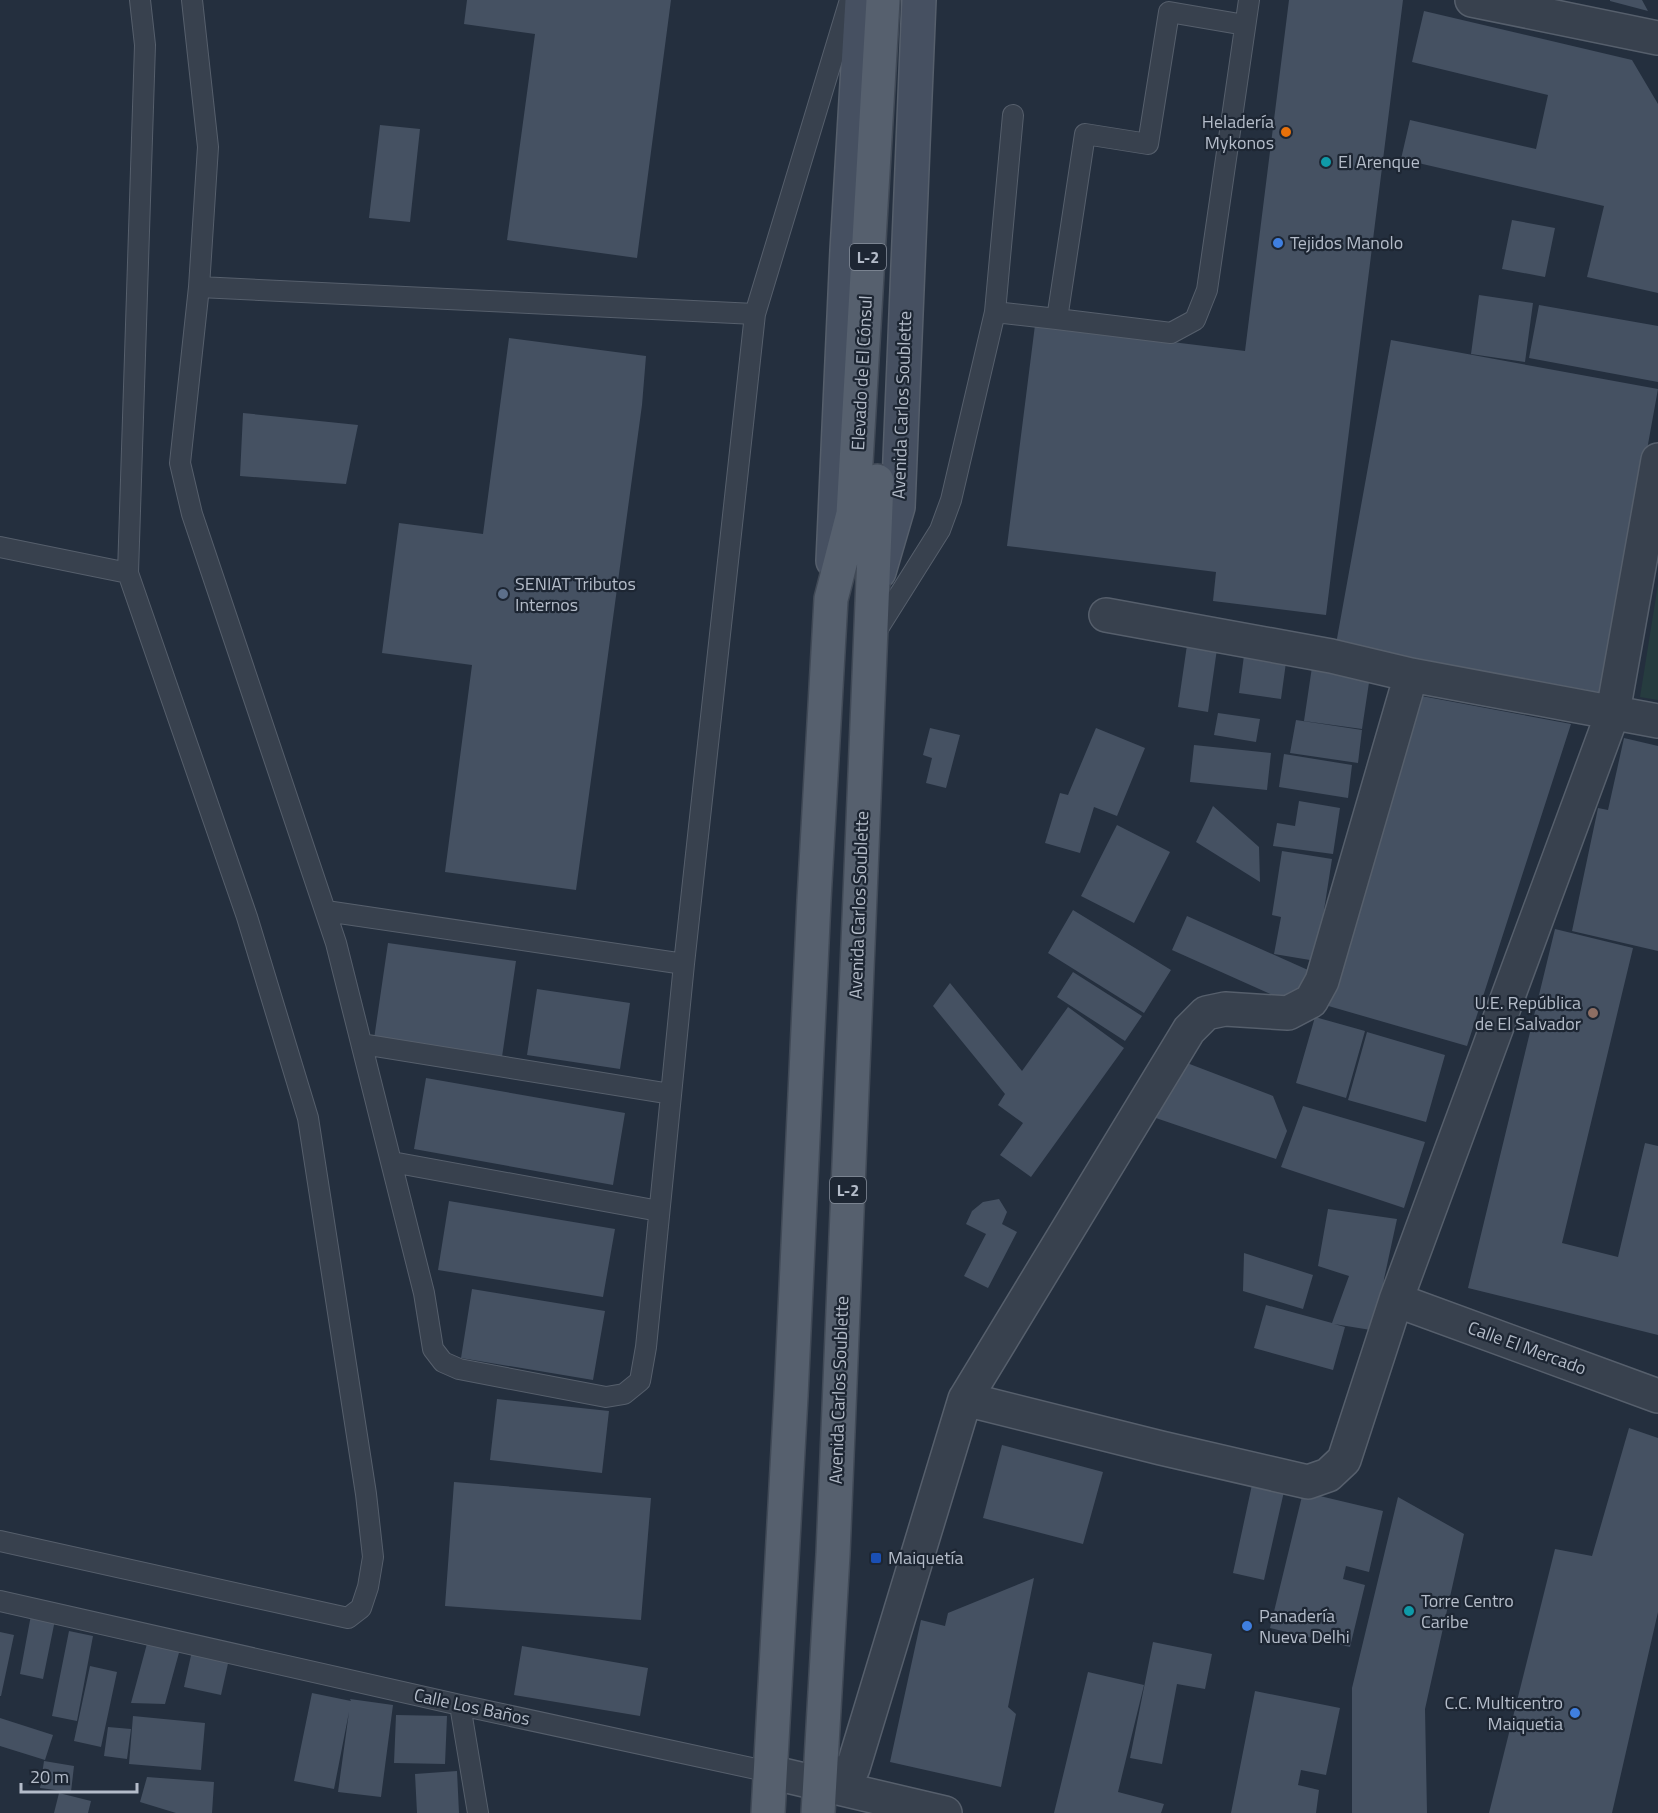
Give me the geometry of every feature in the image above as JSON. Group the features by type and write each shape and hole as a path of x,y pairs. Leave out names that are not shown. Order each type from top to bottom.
{"main road":[{"name":"Elevado de El Cónsul","path":"831,599 853,514 883,0"},
{"name":"Elevado de El Cónsul","path":"872,597 904,0"},
{"name":"Avenida Carlos Soublette","path":"819,1798 833,1554 872,597"},
{"name":"L-2","path":"768,1813 831,599"}],"street":[{"name":"L-2","path":"831,599 847,250 862,0"},
{"name":"Avenida Carlos Soublette","path":"872,597 898,507 919,0"},
{"path":"1472,0 1658,38"},
{"path":"965,1399 1308,1482 1328,1475 1344,1460 1396,1300 1613,712 1658,460"},
{"path":"1107,615 1331,656 1411,675 1658,722"},
{"path":"819,1798 853,1768 965,1399 1189,1030 1206,1013 1226,1009 1288,1013 1311,1001 1322,981 1411,675"},
{"name":"Calle El Mercado","path":"1396,1300 1658,1396"},
{"name":"Calle Los Baños","path":"770,1772 819,1798 945,1813"}],"lane":[{"path":"0,1541 348,1618 361,1608 368,1587 373,1557 366,1494 308,1118 247,917 128,573 145,45 140,0"},
{"path":"192,0 208,147 199,287 180,463 192,514 336,943 424,1293 434,1348 443,1362 459,1370 606,1397 624,1394 640,1381 646,1347 670,1094 755,314 850,0"},
{"path":"995,312 1171,333 1195,320 1207,290 1249,0"},
{"path":"1058,319 1085,134 1148,144 1169,12 1245,25"},
{"path":"870,641 940,530 951,500 995,312 1013,115"},
{"path":"199,287 755,314"},
{"path":"0,547 128,573"},
{"path":"326,911 684,964"},
{"path":"362,1044 670,1094"},
{"path":"392,1162 659,1211"},
{"name":"Calle Los Baños","path":"0,1601 460,1705 770,1772"},
{"path":"460,1705 478,1813"}],"green space":[{"path":"1658,584 1658,700 1640,697"}],"building":[{"path":"467,0 671,0 637,258 507,240 535,34 464,24"},
{"name":"El Arenque","path":"1289,0 1403,0 1326,615 1213,601 1216,572 1007,546 1035,325 1245,351"},
{"path":"1642,0 1648,11 1610,1"},
{"path":"1424,11 1632,60 1658,104 1658,293 1587,277 1604,206 1401,159 1410,120 1536,149 1548,95 1412,62"},
{"path":"380,125 420,129 410,222 369,218"},
{"path":"1512,220 1555,228 1545,277 1502,269"},
{"path":"1479,295 1533,303 1525,362 1471,354"},
{"path":"1539,305 1658,326 1658,382 1529,358"},
{"name":"SENIAT Tributos Internos","path":"509,338 646,356 642,405 576,890 445,872 472,665 382,653 399,523 483,534"},
{"path":"1391,340 1658,389 1603,693 1336,644"},
{"path":"243,413 358,425 346,484 240,476"},
{"path":"1187,645 1217,649 1208,712 1178,707"},
{"path":"1245,648 1287,655 1281,699 1239,693"},
{"path":"1312,667 1370,676 1362,729 1304,721"},
{"path":"1416,695 1571,724 1467,1046 1325,1005"},
{"path":"1218,713 1260,719 1256,742 1214,735"},
{"path":"1296,720 1362,730 1358,763 1290,753"},
{"path":"930,728 960,735 946,788 926,783 932,758 923,755"},
{"path":"1096,728 1145,748 1117,816 1094,807 1080,853 1045,843 1060,793 1068,795"},
{"path":"1624,738 1658,746 1658,951 1572,931 1598,808 1608,810"},
{"path":"1194,745 1271,753 1267,790 1190,782"},
{"path":"1284,754 1352,765 1348,798 1279,787"},
{"path":"1299,801 1340,808 1333,854 1273,846 1277,823 1295,826"},
{"path":"1213,806 1259,847 1260,882 1196,842"},
{"path":"1117,825 1170,852 1134,923 1081,896"},
{"path":"1282,851 1332,859 1316,961 1274,954 1281,917 1272,915"},
{"path":"1073,910 1171,970 1144,1013 1048,953"},
{"path":"1187,916 1308,970 1293,1004 1172,950"},
{"path":"1555,929 1633,948 1562,1243 1618,1257 1645,1143 1658,1146 1658,1335 1468,1288"},
{"path":"388,943 516,961 502,1057 374,1039"},
{"path":"1073,972 1142,1016 1125,1041 1057,997"},
{"path":"950,983 1022,1071 1068,1007 1124,1048 1031,1177 1000,1155 1023,1123 998,1105 1005,1094 933,1006"},
{"path":"537,989 630,1003 620,1069 527,1055"},
{"path":"1315,1017 1365,1031 1346,1098 1296,1083"},
{"path":"1367,1032 1445,1055 1426,1122 1348,1100"},
{"path":"1187,1063 1273,1096 1287,1131 1276,1159 1153,1117"},
{"path":"426,1078 625,1113 613,1185 414,1149"},
{"path":"1303,1106 1425,1142 1404,1208 1281,1167"},
{"path":"999,1199 1007,1212 1002,1224 1017,1232 988,1288 964,1276 986,1234 966,1224 972,1211 983,1202"},
{"path":"449,1201 615,1229 603,1297 438,1270"},
{"path":"1328,1209 1397,1219 1384,1279 1377,1331 1334,1324 1345,1327 1333,1370 1254,1348 1266,1305 1332,1323 1349,1276 1318,1266"},
{"path":"1244,1253 1313,1275 1303,1309 1243,1291"},
{"path":"472,1289 605,1311 593,1380 461,1358"},
{"path":"497,1399 609,1411 602,1473 490,1460"},
{"name":"C.C. Multicentro Maiquetia","path":"1629,1428 1658,1438 1658,1612 1612,1813 1489,1813 1555,1549 1592,1556"},
{"path":"1002,1445 1103,1472 1083,1544 983,1518"},
{"path":"1253,1480 1285,1487 1264,1580 1233,1573"},
{"path":"454,1482 651,1498 641,1620 445,1606"},
{"path":"1303,1492 1383,1511 1369,1572 1346,1566 1343,1579 1365,1585 1350,1647 1270,1628"},
{"name":"Torre Centro Caribe","path":"1398,1497 1464,1534 1425,1709 1427,1813 1352,1813 1352,1688"},
{"path":"1034,1578 1008,1707 1016,1714 1001,1787 890,1762 921,1620 945,1626 948,1613"},
{"path":"31,1615 55,1620 43,1679 20,1674"},
{"path":"69,1631 93,1636 77,1721 52,1716"},
{"path":"0,1632 14,1635 1,1696 0,1696"},
{"path":"148,1640 180,1649 165,1704 131,1703"},
{"path":"1153,1642 1212,1654 1205,1689 1177,1684 1162,1764 1130,1758"},
{"path":"522,1646 648,1668 640,1716 514,1695"},
{"path":"192,1651 229,1659 221,1695 184,1687"},
{"path":"90,1666 117,1672 101,1747 74,1741"},
{"path":"1088,1672 1144,1685 1118,1792 1164,1804 1161,1813 1054,1813"},
{"path":"1255,1691 1340,1708 1326,1775 1301,1770 1298,1785 1319,1790 1316,1813 1231,1813"},
{"path":"312,1693 351,1701 350,1699 393,1705 381,1797 338,1792 349,1712 334,1789 294,1781"},
{"path":"396,1715 447,1716 445,1764 394,1763"},
{"path":"133,1716 205,1723 201,1770 129,1764"},
{"path":"0,1718 53,1735 45,1760 0,1746"},
{"path":"108,1727 131,1729 127,1759 104,1756"},
{"path":"44,1761 74,1766 71,1792 40,1788"},
{"path":"457,1771 459,1813 417,1813 415,1774"},
{"path":"147,1777 214,1782 212,1813 176,1813 140,1802"},
{"path":"59,1793 91,1801 88,1813 54,1813"}],"place":[{"name":"Heladería Mykonos","path":"1286,132"},
{"name":"El Arenque","path":"1326,162"},
{"name":"Tejidos Manolo","path":"1278,243"},
{"name":"SENIAT Tributos Internos","path":"503,594"},
{"name":"U.E. República de El Salvador","path":"1593,1013"},
{"name":"Maiquetía","path":"876,1558"},
{"name":"Torre Centro Caribe","path":"1409,1611"},
{"name":"Panadería Nueva Delhi","path":"1247,1626"},
{"name":"C.C. Multicentro Maiquetia","path":"1575,1713"}]}
